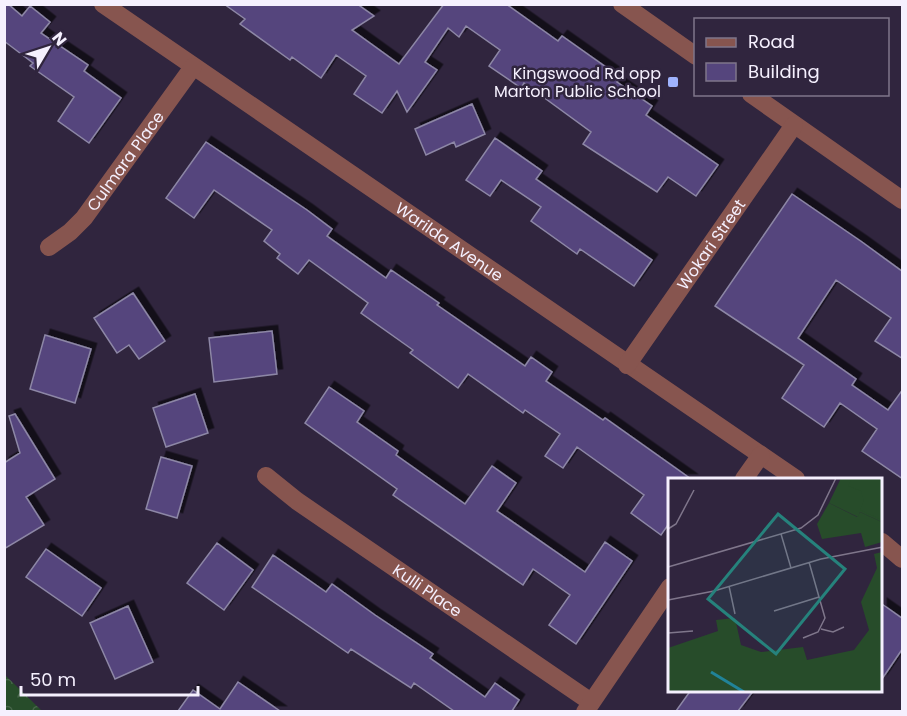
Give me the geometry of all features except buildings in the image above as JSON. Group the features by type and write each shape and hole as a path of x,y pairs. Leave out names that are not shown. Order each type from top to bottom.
{"street":[{"name":"Warilda Avenue","path":"103,4 795,478"},
{"path":"622,4 694,55"},
{"name":"Culmara Place","path":"49,247 70,232 84,218 193,67"},
{"path":"754,96 903,200"},
{"name":"Wokari Street","path":"627,365 794,124"},
{"path":"745,478 761,455"},
{"name":"Kulli Place","path":"266,476 306,507 588,707"},
{"path":"883,543 903,559"},
{"path":"588,707 668,590"}],"green space":[{"path":"5,675 42,711 5,711"}],"place":[{"name":"Kingswood Rd opp Marton Public School","path":"673,82"}]}
